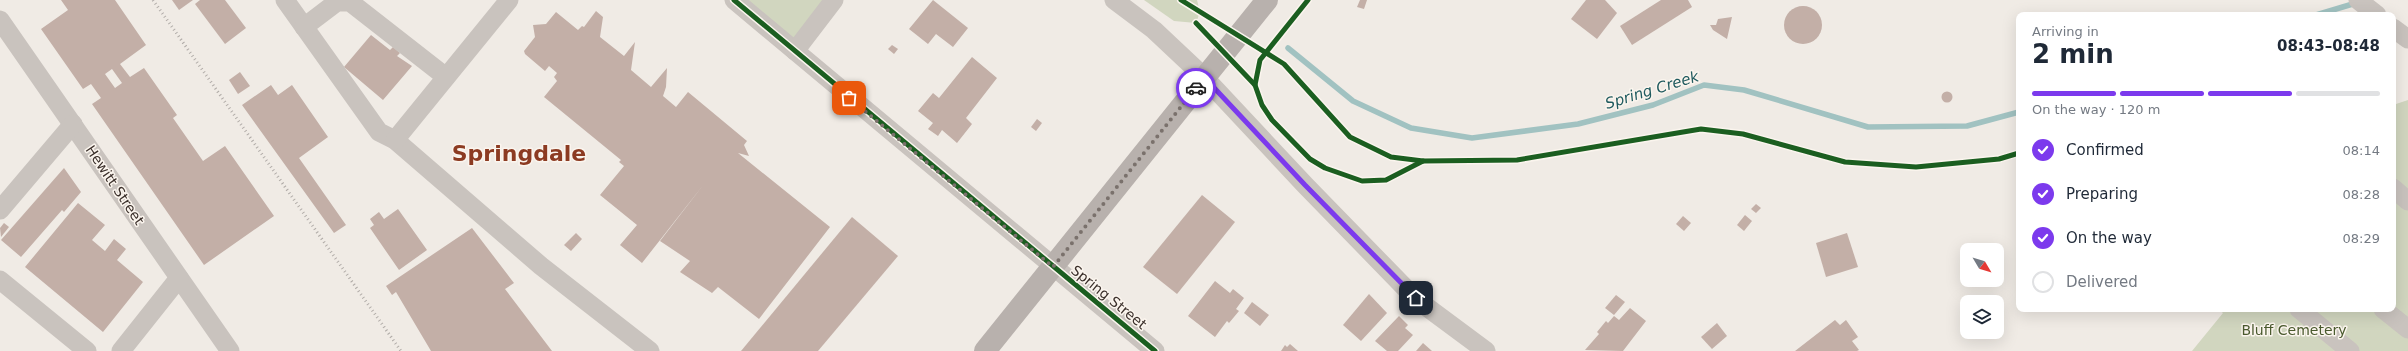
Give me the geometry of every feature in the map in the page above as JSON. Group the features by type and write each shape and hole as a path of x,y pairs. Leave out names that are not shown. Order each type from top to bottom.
{"main road":[{"path":"985,351 1267,0"}],"street":[{"path":"285,0 379,132 395,140 540,266 650,351"},
{"path":"395,140 508,0"},
{"name":"Spring Street","path":"734,0 1155,351"},
{"path":"795,51 834,0"},
{"path":"1114,0 1154,30 1204,77 1305,185 1416,298 1486,351"},
{"path":"2358,0 2373,12"},
{"path":"304,27 337,2 350,2 446,77"},
{"name":"Hewitt Street","path":"0,20 74,124 230,351"},
{"path":"0,210 74,124"},
{"path":"2396,191 2408,201"},
{"path":"121,351 179,278"},
{"path":"0,280 87,351"},
{"path":"2303,312 2350,351"},
{"path":"2387,312 2408,329"}],"green space":[{"path":"734,0 834,0 795,51"},
{"path":"1144,0 1197,0 1200,12 1196,23 1174,21"},
{"name":"Bluff Cemetery","path":"2408,100 2408,351 2192,351 2223,313 2222,312 2396,312 2396,104"}],"building":[{"path":"61,0 115,0 146,45 120,64 130,77 144,68 177,115 173,118 203,161 225,146 274,216 204,265 92,104 101,98 91,84 83,89 41,29 68,10","holes":["112,69 122,83 115,88 105,74"]},
{"path":"172,0 193,0 179,10"},
{"path":"200,0 225,0 246,28 225,44 195,4"},
{"path":"933,0 968,28 953,47 936,34 928,44 909,29"},
{"path":"1360,0 1367,0 1364,9 1357,7"},
{"path":"1586,0 1605,0 1617,13 1597,39 1571,19"},
{"path":"1661,0 1688,0 1692,7 1632,45 1620,26"},
{"path":"1803,6 1816,12 1822,25 1816,38 1803,44 1790,38 1784,25 1790,12"},
{"path":"596,11 603,17 600,37 624,56 635,42 631,70 651,87 667,68 666,87 663,96 676,107 688,92 747,141 744,145 749,156 738,153 830,227 759,319 718,287 712,293 680,272 690,261 660,241 704,184 642,263 620,245 637,225 600,195 624,166 619,162 621,160 544,97 557,81 554,77 557,73 549,66 545,71 525,54 524,51 535,37 533,25 546,24 556,12 578,30 582,26 584,27"},
{"path":"1732,17 1727,39 1713,30 1710,25 1716,25 1718,19"},
{"path":"371,35 390,50 393,47 400,53 397,56 412,66 383,100 344,67"},
{"path":"892,45 898,49 894,54 888,49"},
{"path":"972,57 997,78 966,118 972,124 957,143 942,130 938,136 928,129 933,123 918,111 933,93 939,98"},
{"path":"240,72 250,86 238,94 229,80"},
{"path":"271,85 278,95 292,85 328,137 299,158 346,225 334,233 242,105"},
{"path":"1947,91 1951,93 1953,97 1951,101 1947,103 1943,101 1941,97 1943,93"},
{"path":"1037,119 1042,123 1036,131 1031,127"},
{"path":"64,168 81,192 64,212 62,210 21,257 1,240"},
{"path":"1202,195 1235,222 1177,294 1143,267"},
{"path":"78,203 105,225 92,240 105,251 114,239 126,249 117,260 143,282 103,332 25,267"},
{"path":"1756,204 1761,208 1756,213 1751,209"},
{"path":"398,209 427,250 399,270 370,228 374,225 370,219 379,212 384,219"},
{"path":"1745,215 1752,221 1744,231 1737,225"},
{"path":"1683,216 1691,223 1684,231 1676,224"},
{"path":"852,217 898,256 818,351 741,351"},
{"path":"4,223 9,227 1,237 0,228"},
{"path":"472,228 514,283 505,289 552,351 431,351 396,292 392,295 386,286"},
{"path":"576,233 582,239 571,251 564,245"},
{"path":"1847,233 1858,267 1826,277 1816,243"},
{"path":"1215,281 1230,293 1233,289 1244,298 1236,309 1239,311 1229,323 1227,321 1215,337 1188,316"},
{"path":"1369,294 1387,313 1361,341 1343,325"},
{"path":"1616,295 1625,302 1614,315 1605,308"},
{"path":"1252,302 1269,315 1260,326 1244,313"},
{"path":"1630,308 1646,321 1623,351 1585,350 1599,334 1597,332 1606,321 1608,323 1614,316 1619,320"},
{"path":"1399,316 1408,325 1405,328 1413,335 1398,351 1387,351 1375,341"},
{"path":"1835,320 1840,325 1846,320 1858,337 1852,341 1859,350 1795,351"},
{"path":"1717,323 1727,336 1712,349 1701,337"},
{"path":"1423,343 1432,351 1416,351"},
{"path":"1290,344 1298,351 1281,351 1285,345 1287,347"}],"waterway":[{"name":"Spring Creek","path":"2326,12 2356,3"},
{"name":"Spring Creek","path":"1288,48 1353,101 1411,128 1472,138 1578,124 1653,105 1704,85 1744,90 1868,127 1967,126 2016,113"}],"railway":[{"path":"153,0 401,351"}],"cycle path":[{"path":"734,0 1155,351"},
{"path":"1181,0 1284,64 1350,137 1391,157 1423,161 1517,160 1701,129 1743,134 1845,162 1916,167 1999,159 2016,154"},
{"path":"1255,85 1260,60 1308,0"},
{"path":"1196,23 1255,85 1262,105 1272,120 1310,159 1325,168 1362,181 1386,180 1423,161"}],"way so far":[{"path":"849,98 1053,267 1196,88"}],"district":[{"name":"Springdale","path":"519,153"}],"route":[{"path":"1196,88 1204,77 1305,185 1416,298"}]}
